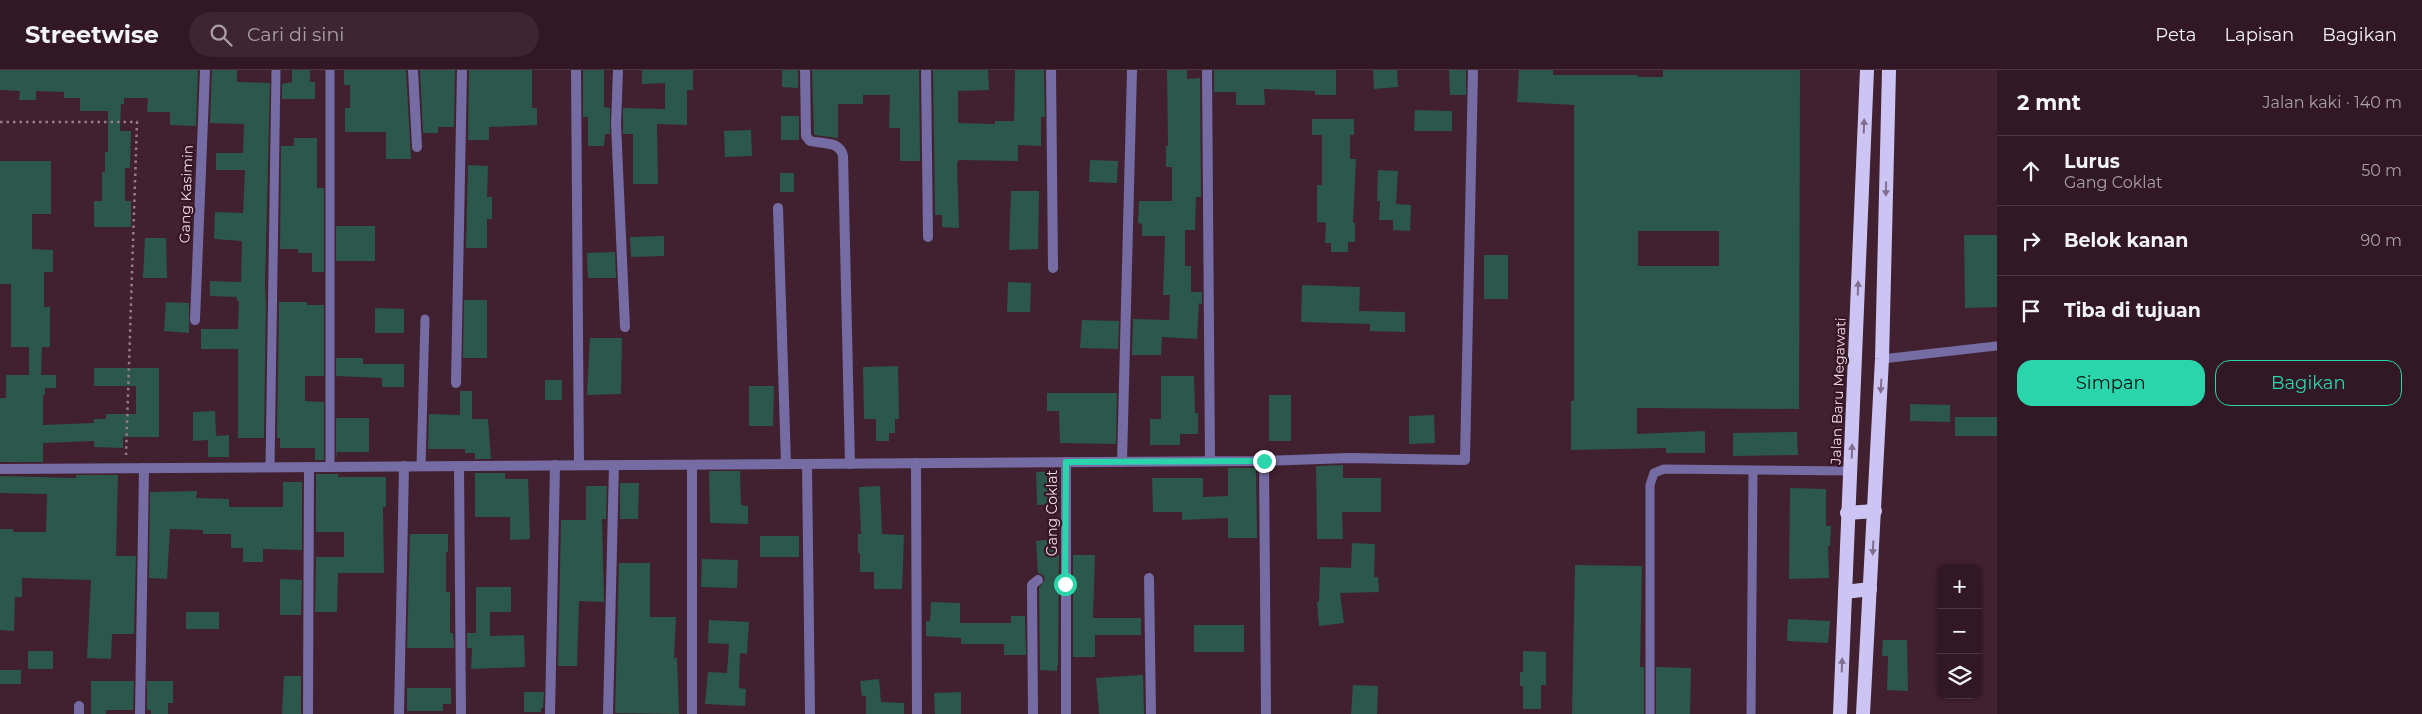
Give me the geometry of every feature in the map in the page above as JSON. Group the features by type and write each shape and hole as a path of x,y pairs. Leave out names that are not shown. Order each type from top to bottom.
{"highway":[{"name":"Jalan Baru Megawati","path":"1840,714 1867,70"},
{"path":"1863,714 1882,359 1889,70"},
{"path":"1847,513 1875,511"},
{"path":"1845,592 1870,589"}],"street":[{"name":"Gang Kasimin","path":"195,320 205,70"},
{"path":"413,70 417,146"},
{"path":"456,383 462,70"},
{"path":"576,70 579,465"},
{"path":"618,70 616,124 625,327"},
{"path":"805,70 806,136 810,141 842,148 843,156 850,464"},
{"path":"926,70 928,237"},
{"path":"1051,70 1053,268"},
{"path":"1122,462 1132,70"},
{"path":"1207,70 1210,461"},
{"path":"0,469 1264,461 1350,458 1465,460 1473,70"},
{"path":"778,208 786,464"},
{"path":"1264,461 1266,714"},
{"name":"Gang Coklat","path":"1066,462 1066,714"},
{"path":"916,463 917,714"},
{"path":"807,464 810,714"},
{"path":"550,714 555,465"},
{"path":"608,714 614,465"},
{"path":"692,465 692,714"},
{"path":"400,714 404,466"},
{"path":"459,466 461,714"},
{"path":"308,714 309,467"},
{"path":"140,714 144,468"},
{"path":"1150,578 1151,714"},
{"path":"1033,714 1032,585 1038,580"}],"lane":[{"path":"270,467 276,70"},
{"path":"330,70 330,467"},
{"path":"421,466 425,319"},
{"path":"1882,359 1996,346"},
{"path":"1650,714 1650,485 1654,473 1664,469 1851,471"},
{"path":"1751,714 1753,471"}],"path":[{"path":"0,122 137,122 126,468"}],"building":[{"path":"0,70 198,70 196,126 170,125 170,112 147,112 148,98 124,98 124,104 121,104 120,131 131,131 130,168 125,168 125,201 131,201 131,227 94,227 94,201 102,201 102,172 105,172 105,152 108,152 108,111 80,111 80,98 64,98 64,92 36,91 36,100 19,100 20,91 0,90"},
{"path":"212,70 237,70 237,82 270,83 265,286 264,438 238,438 238,349 201,349 201,329 238,329 239,301 237,301 237,297 210,296 210,281 241,282 242,241 214,239 215,212 243,213 245,170 216,170 216,153 243,153 244,124 210,123"},
{"path":"292,70 310,70 310,82 315,82 315,99 282,99 282,84 292,82"},
{"path":"344,70 406,70 411,159 386,159 386,132 345,132 345,108 350,108 350,85 344,85"},
{"path":"420,70 455,70 454,127 438,127 438,133 423,133"},
{"path":"469,70 532,70 532,108 537,108 537,125 489,127 489,140 468,140"},
{"path":"583,70 604,70 604,107 610,108 610,134 605,134 604,146 588,146 588,117 583,117"},
{"path":"642,70 693,70 693,90 687,90 687,125 657,124 658,184 633,184 633,134 623,134 623,108 665,109 665,83 642,84"},
{"path":"782,70 798,70 798,88 782,87"},
{"path":"812,70 919,70 920,161 900,161 900,128 889,128 890,95 863,95 863,104 838,104 838,138 814,135"},
{"path":"933,70 988,70 989,90 958,91 958,123 995,124 995,121 1014,121 1015,70 1044,70 1045,117 1041,117 1041,146 1018,145 1018,161 959,160 957,162 959,228 942,227 942,215 935,215"},
{"path":"1167,70 1187,70 1187,79 1200,78 1201,197 1196,197 1195,230 1185,230 1185,266 1191,266 1191,292 1202,292 1202,304 1199,303 1197,339 1162,337 1161,355 1132,355 1133,319 1169,320 1170,295 1163,295 1165,236 1142,236 1142,224 1138,223 1139,201 1172,201 1172,167 1166,167 1166,146 1168,146"},
{"path":"1214,70 1336,70 1336,95 1315,95 1315,91 1264,89 1265,105 1236,105 1236,92 1214,92"},
{"path":"1373,70 1397,70 1398,87 1374,89"},
{"path":"1449,70 1466,70 1466,95 1450,95"},
{"path":"1519,70 1553,70 1553,75 1638,75 1638,77 1663,77 1663,70 1800,70 1799,409 1637,408 1637,434 1705,431 1705,453 1666,453 1666,448 1571,450 1571,401 1574,401 1574,105 1517,102","holes":["1638,231 1719,231 1719,266 1638,266"]},
{"path":"1415,110 1452,111 1452,131 1414,131"},
{"path":"781,116 799,116 799,140 781,140"},
{"path":"1312,119 1354,119 1354,135 1350,135 1350,159 1356,159 1353,223 1355,223 1355,242 1348,242 1348,252 1331,252 1331,243 1325,243 1326,223 1317,222 1317,185 1322,185 1322,135 1312,135"},
{"path":"751,130 752,156 725,157 724,131"},
{"path":"294,138 317,138 317,188 324,188 324,272 312,272 312,253 298,253 298,249 280,249 281,146 294,146"},
{"path":"1090,160 1118,161 1117,183 1089,182"},
{"path":"0,161 51,161 51,214 32,214 32,249 53,250 53,272 44,272 44,307 50,307 50,347 42,347 41,375 56,375 56,388 45,388 45,395 43,395 43,425 94,423 94,419 106,419 106,414 136,414 136,386 94,386 94,368 159,368 159,437 123,437 123,448 94,447 94,441 43,443 43,462 0,462 0,398 6,398 6,375 29,375 29,347 11,347 11,284 0,284"},
{"path":"468,165 488,166 487,197 492,197 492,219 487,219 487,248 466,248"},
{"path":"1378,170 1398,171 1396,204 1411,205 1410,231 1393,230 1393,220 1379,220 1380,201 1377,201"},
{"path":"780,173 794,173 794,192 780,192"},
{"path":"1011,191 1039,191 1038,249 1009,250"},
{"path":"336,226 375,226 375,261 336,261"},
{"path":"1964,235 1997,235 1997,307 1965,308"},
{"path":"664,236 664,256 631,257 630,237"},
{"path":"145,238 166,238 167,278 143,278"},
{"path":"615,252 616,278 588,278 587,253"},
{"path":"1484,255 1508,255 1508,299 1484,299"},
{"path":"1008,282 1031,283 1030,312 1007,312"},
{"path":"1302,285 1360,287 1359,311 1405,312 1405,332 1370,331 1370,324 1301,322"},
{"path":"464,300 487,300 487,358 463,358"},
{"path":"166,302 189,303 189,333 164,331"},
{"path":"279,302 307,302 307,305 324,305 324,376 305,376 305,401 324,402 324,460 315,460 315,448 280,448 280,438 277,438"},
{"path":"375,308 404,309 404,333 375,333"},
{"path":"1082,320 1119,321 1118,349 1080,348"},
{"path":"590,338 622,338 621,394 587,395"},
{"path":"336,358 363,358 363,364 404,364 404,387 382,387 382,378 336,376"},
{"path":"898,366 899,419 895,419 895,433 889,433 889,441 876,441 876,419 864,419 863,367"},
{"path":"1161,376 1194,376 1195,413 1198,413 1198,434 1180,434 1180,445 1150,445 1150,419 1161,419"},
{"path":"545,380 562,380 562,400 545,400"},
{"path":"749,386 774,386 773,426 749,426"},
{"path":"460,391 472,391 472,419 488,419 491,459 475,459 475,453 465,453 465,449 428,449 429,414 460,415"},
{"path":"1047,393 1117,393 1116,444 1060,443 1059,411 1047,411"},
{"path":"1269,395 1291,395 1291,441 1269,441"},
{"path":"1910,404 1950,405 1950,422 1910,421"},
{"path":"215,411 216,436 229,435 229,457 208,457 208,440 193,441 193,412"},
{"path":"1434,415 1435,443 1409,444 1409,416"},
{"path":"1955,417 1997,417 1997,436 1955,436"},
{"path":"336,418 369,418 369,452 337,452 336,460"},
{"path":"1797,432 1798,455 1733,456 1733,433"},
{"path":"1343,465 1343,478 1381,478 1381,512 1342,512 1343,539 1317,539 1316,466"},
{"path":"1228,468 1256,468 1257,538 1228,538 1228,518 1182,520 1182,512 1153,512 1152,478 1203,478 1203,497 1228,496"},
{"path":"709,471 740,471 741,505 748,506 748,524 710,523"},
{"path":"1059,471 1059,504 1037,505 1036,472"},
{"path":"475,473 505,473 505,479 528,479 530,539 510,540 510,517 475,517"},
{"path":"316,474 338,474 338,477 386,477 386,507 383,507 384,573 338,573 337,612 315,612 316,557 344,557 344,532 316,532"},
{"path":"76,475 118,475 116,556 136,556 134,634 112,634 111,659 87,658 91,580 22,578 22,597 15,597 14,631 0,630 0,529 13,529 13,532 46,532 47,494 0,493 0,476 76,478"},
{"path":"283,482 302,482 302,550 263,549 263,562 243,562 243,548 231,548 231,534 203,534 203,530 170,529 167,579 149,578 150,492 197,491 196,498 229,499 229,507 283,507"},
{"path":"620,483 639,483 638,519 620,519"},
{"path":"586,486 607,486 606,519 602,519 604,602 579,601 577,666 558,666 561,520 586,520"},
{"path":"880,486 882,534 904,535 902,589 874,589 874,572 860,572 860,553 858,553 858,534 861,534 859,487"},
{"path":"1790,488 1826,489 1826,526 1831,526 1830,546 1828,546 1829,578 1789,579"},
{"path":"410,534 448,534 446,592 450,592 450,633 453,633 454,648 407,648"},
{"path":"760,536 799,536 799,557 760,557"},
{"path":"1055,539 1056,555 1059,555 1057,671 1040,670 1039,588 1045,579 1043,575 1038,573 1036,541"},
{"path":"1352,543 1375,544 1374,577 1378,577 1379,592 1340,593 1344,623 1319,626 1317,602 1319,602 1320,567 1351,568"},
{"path":"1073,555 1095,555 1093,618 1141,618 1141,635 1095,635 1095,657 1073,657"},
{"path":"702,559 738,560 737,588 701,587"},
{"path":"619,563 650,563 650,617 676,617 674,658 677,658 679,714 615,713"},
{"path":"1575,565 1642,566 1640,667 1644,667 1644,714 1572,714"},
{"path":"280,579 302,580 301,615 280,615"},
{"path":"476,587 511,587 511,612 490,612 490,636 524,635 525,667 471,669 472,648 467,648 467,633 476,633"},
{"path":"931,602 960,603 960,623 1011,623 1011,616 1025,616 1026,655 1004,655 1004,644 961,644 961,638 926,636 926,621 930,621"},
{"path":"186,612 219,612 219,629 186,629"},
{"path":"1788,619 1830,621 1828,643 1787,641"},
{"path":"709,620 749,622 747,654 740,653 739,688 746,689 745,706 705,704 708,672 727,673 729,644 708,643"},
{"path":"1194,625 1244,625 1244,652 1194,652"},
{"path":"1883,640 1907,640 1908,691 1887,690 1888,656 1882,656"},
{"path":"28,651 53,651 53,669 28,669"},
{"path":"1523,651 1546,652 1546,685 1541,685 1541,709 1523,709 1523,686 1520,686 1520,672 1523,672"},
{"path":"1656,667 1691,668 1690,714 1656,714"},
{"path":"0,670 21,670 21,684 0,684"},
{"path":"1143,675 1144,714 1099,714 1096,678"},
{"path":"284,676 301,676 301,714 282,714"},
{"path":"879,679 881,702 904,703 904,714 866,714 866,696 862,696 860,681"},
{"path":"91,681 134,681 133,710 106,710 106,714 91,714"},
{"path":"147,681 173,681 173,703 168,703 168,714 151,714 151,710 147,710"},
{"path":"1353,685 1378,686 1377,714 1351,714"},
{"path":"407,688 451,688 451,704 443,704 443,711 407,711"},
{"path":"524,692 544,692 541,712 524,712"},
{"path":"961,692 961,714 935,714 934,693"}],"route":[{"path":"1065,584 1066,462 1264,461"}]}
